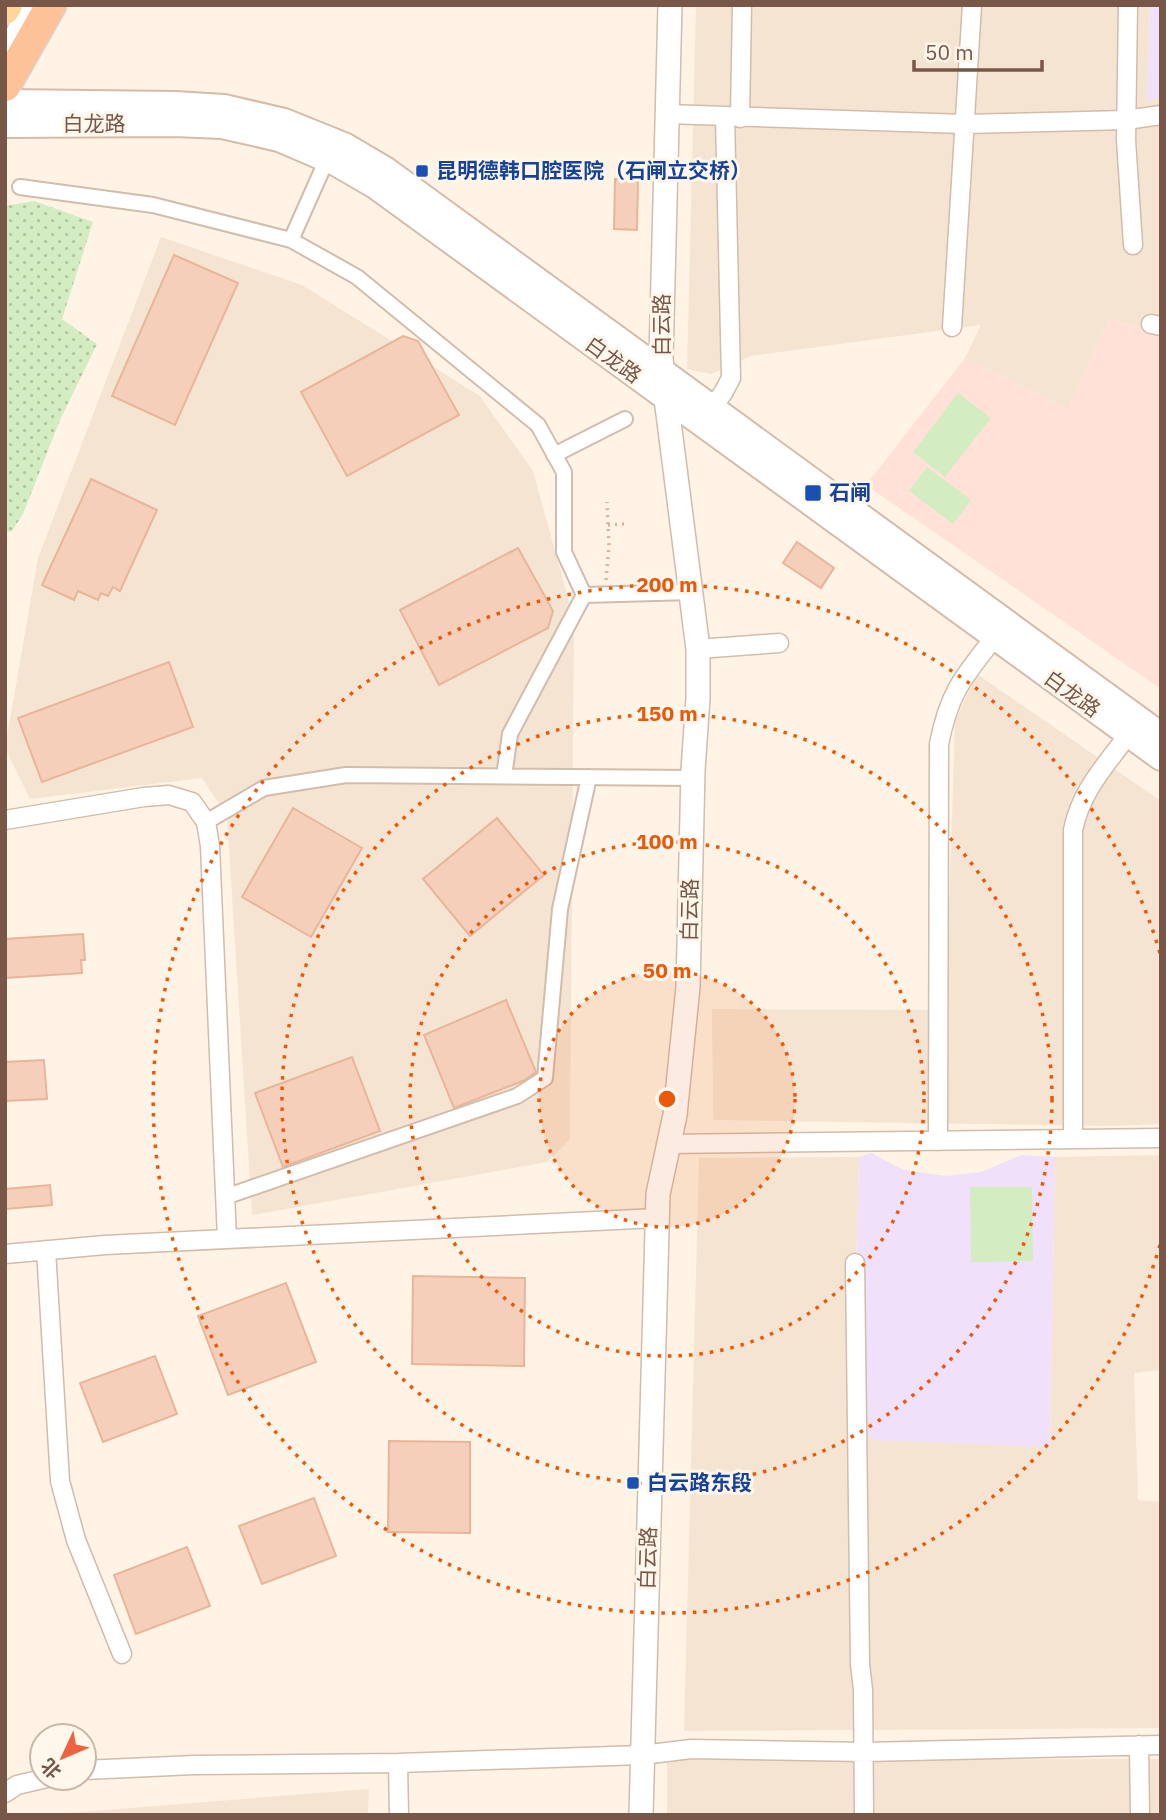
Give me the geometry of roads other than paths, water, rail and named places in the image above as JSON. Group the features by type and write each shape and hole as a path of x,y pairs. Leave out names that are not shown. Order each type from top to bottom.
{"highway":[{"path":"5,86 51,5"}],"main road":[{"name":"白龙路","path":"5,102 224,107 284,121 346,146 385,169 1161,734"},
{"name":"白龙路","path":"5,125 174,124 222,127 279,139 327,159 375,186 1161,758"}],"street":[{"path":"5,58 32,5"},
{"name":"白云路","path":"641,1815 657,1194 676,1115 688,987 693,778 698,698 698,649 692,592 663,373 661,323 670,5"},
{"path":"711,408 731,378 732,117 742,5"},
{"path":"952,327 972,5"},
{"path":"1128,5 1126,120 1133,245"},
{"path":"667,114 964,124 1126,120 1161,115"},
{"path":"291,240 327,159"},
{"path":"20,187 153,205 291,240 357,277 538,425 564,472 564,552 584,595"},
{"path":"554,455 625,419"},
{"path":"584,595 692,592"},
{"path":"504,776 510,734 584,595"},
{"path":"938,1141 939,744 952,696 963,676 995,638"},
{"path":"698,649 779,643"},
{"path":"1073,1139 1073,830 1077,809 1086,792 1128,735"},
{"path":"206,822 264,788 346,775 693,778"},
{"path":"225,1197 517,1096 545,1079 560,909 589,777"},
{"path":"5,820 169,795 192,802 206,822 210,846 227,1239"},
{"path":"669,1144 1161,1138"},
{"path":"5,1254 227,1239 657,1218"},
{"path":"46,1250 60,1481 76,1540 122,1654"},
{"path":"855,1263 864,1815"},
{"path":"1139,1745 1140,1815"},
{"path":"98,1769 642,1755 691,1749 865,1752 1161,1745"},
{"path":"398,1763 399,1815"},
{"path":"5,1793 17,1785 28,1782"}],"place":[{"name":"昆明德韩口腔医院（石闸立交桥）","path":"422,171"},
{"name":"石闸","path":"813,493"},
{"name":"白云路东段","path":"633,1483"}]}
